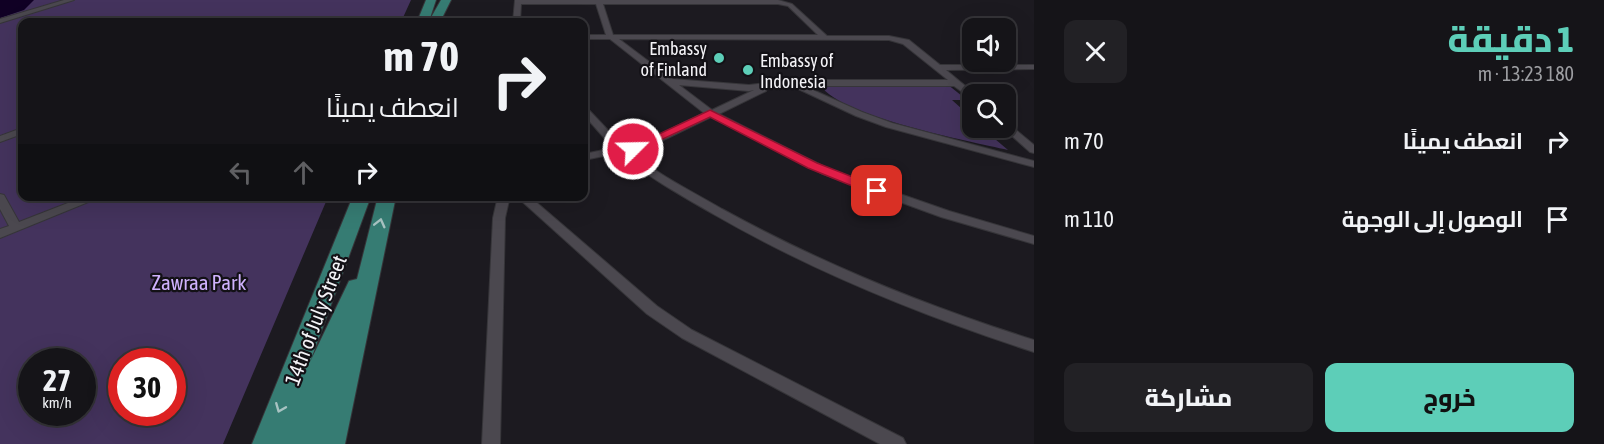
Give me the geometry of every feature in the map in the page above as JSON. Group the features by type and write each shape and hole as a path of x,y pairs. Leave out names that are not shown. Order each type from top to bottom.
{"main road":[{"path":"424,18 426,0"},
{"path":"424,18 431,0"},
{"path":"437,18 444,0"},
{"name":"14th of July Street","path":"266,444 360,201"},
{"name":"14th of July Street","path":"331,444 386,201"},
{"path":"309,444 373,250"},
{"name":"14th of July Street","path":"289,444 319,370 373,250"}],"street":[{"path":"0,21 71,0"},
{"path":"516,18 518,1 778,2 790,5 824,37"},
{"path":"599,3 610,36 710,113 798,159 852,182 945,214 1034,240"},
{"path":"588,37 824,37 899,40 962,87"},
{"path":"939,68 1034,66"},
{"path":"669,82 722,87 792,83 957,83"},
{"path":"792,83 859,114 889,125 1034,164"},
{"path":"588,156 645,145 770,86"},
{"path":"588,114 622,151 730,218 808,259 938,314 1034,346"},
{"path":"0,139 18,132"},
{"path":"1016,134 1034,150"},
{"path":"0,198 16,228"},
{"path":"0,234 85,201"},
{"path":"491,444 499,218 503,201"},
{"path":"527,201 652,310 687,334 897,444"}],"green space":[{"name":"Zawraa Park","path":"0,0 411,0 403,18 18,18 18,201 326,201 223,444 0,444"},
{"path":"947,84 962,96 962,100 952,100 962,109 962,138 994,138 1008,150 879,118 833,97 821,86"}],"shaded area":[{"path":"0,0 34,0 24,10 0,18"}],"place":[{"name":"Embassy of Finland","path":"719,58"},
{"name":"Embassy of Indonesia","path":"748,70"}],"route":[{"path":"633,149 710,113 812,165 877,191"}]}
